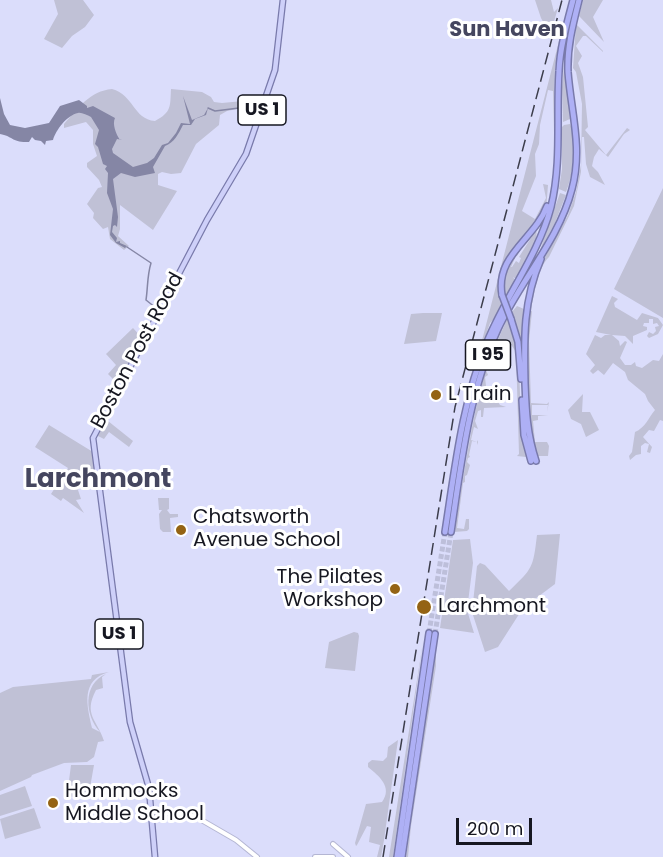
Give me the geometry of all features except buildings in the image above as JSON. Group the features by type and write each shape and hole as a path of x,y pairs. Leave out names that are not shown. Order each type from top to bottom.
{"highway":[{"name":"I 95","path":"573,0 559,69 557,161 553,194 545,226 534,252 497,319 479,362 465,417 448,532 469,427 487,356 509,307 558,224 569,199 577,163 577,135 568,61 571,34 579,0"},
{"path":"553,194 540,221 507,262 501,278 502,295 519,348 524,430 533,461 527,426 524,323 534,276 558,224"},
{"path":"397,857 432,634 402,857"}],"main road":[{"name":"Boston Post Road","path":"155,857 149,788 130,722 92,441 98,425 204,226 248,149 275,70 284,0"},
{"path":"151,812 186,814 198,818 236,840 257,857"},
{"path":"333,844 348,857"},
{"path":"315,857 333,857"}],"shaded area":[{"path":"54,0 83,0 94,15 85,27 72,36 62,48 44,39 58,14"},
{"path":"535,0 551,0 554,12 558,8 550,35 541,18"},
{"path":"583,0 603,0 593,17 604,42 579,16"},
{"path":"576,24 603,51 586,36 583,36 576,46 582,56 578,63 583,77 588,127 585,130 606,155 627,128 630,130 624,134 608,157 599,149 594,157 592,166 605,185 590,177 586,164 584,137 582,137 581,172 574,206 542,268 531,309 529,306 534,284 545,257 568,215 576,192 581,165 582,104 576,72 573,68"},
{"path":"560,37 555,68 554,133 553,91 548,90 540,125 539,144 535,154 536,176 522,211 535,219 546,198 543,184 548,185 546,210 504,265 499,282 502,301 495,318 490,323 477,360"},
{"path":"566,45 570,119 563,122 562,87"},
{"path":"112,89 125,96 142,116 155,121 165,115 169,108 171,89 202,92 211,97 214,102 243,101 242,108 220,115 219,125 196,144 181,173 162,172 158,174 158,185 177,191 153,230 120,205 118,236 129,246 124,250 110,239 108,227 103,229 93,218 94,213 87,204 98,188 102,187 87,167 87,163 97,156 93,144 93,130 86,122 64,128 64,124 85,101 97,93"},
{"path":"183,96 192,120 204,115 208,108 206,115 195,119 191,125 183,125 174,140 165,146 153,167 155,173 135,177 121,173 113,179 118,217 117,227 113,226 112,232 117,238 116,242 120,241 127,246 125,248 116,243 110,235 113,209 107,193 108,173 105,169 107,166 103,164 95,144 99,130 91,117 79,113 74,114 59,128 53,140 46,141 45,145 32,137 29,142 19,141 0,134 0,98 4,114 10,125 25,128 49,123 60,106 79,100 87,108 93,106 115,118 114,126 120,140 117,139 112,149 113,153 133,167 147,163 154,158 162,145 168,143 181,123 190,124"},
{"path":"570,124 574,139 574,158 566,192 559,189 562,169 562,127"},
{"path":"663,188 663,318 614,289"},
{"path":"560,193 566,195 555,223 539,253"},
{"path":"536,230 536,241 530,254 516,279 513,277 515,280 505,297 503,281 506,266 525,241 517,256 514,256 511,267 516,261 519,263 521,258 519,257"},
{"path":"612,296 618,299 614,303 615,307 637,320 642,313 658,318 663,325 658,334 649,338 647,336 649,332 653,334 656,331 655,327 659,326 657,323 653,324 653,319 649,319 649,323 644,323 643,326 647,327 647,330 633,336 633,344 625,336 612,335 619,341 620,346 625,341 627,342 620,358 625,365 635,362 636,366 642,368 653,360 659,361 663,354 663,421 660,420 654,431 649,430 643,437 652,447 650,453 647,452 649,444 645,443 641,446 641,454 630,460 635,432 644,425 655,410 645,394 628,380 625,372 613,363 604,375 598,370 593,374 590,371 595,365 586,354 595,335 601,338 611,335 596,332"},
{"path":"517,306 524,309 523,348 521,348 511,313"},
{"path":"532,311 529,341 531,403 547,404 549,402 547,412 548,405 532,405 532,415 548,415 538,416 538,420 533,421 535,442 547,442 548,456 537,456 529,424 526,385 527,346 528,312"},
{"path":"442,313 436,341 404,344 411,314"},
{"path":"508,317 517,353 526,457 517,456 519,454 516,352 508,340 504,339 499,365 489,360"},
{"path":"133,328 143,339 119,385 108,374 116,365 106,354"},
{"path":"486,370 488,375 485,377 486,386 482,386 480,393 484,392 483,401 488,403 492,400 491,395 486,395 486,391 494,396 500,405 506,407 484,408 483,417 481,417 481,410 478,411 475,421 478,429 474,427 471,440 477,442 472,441 467,462 470,465 463,483 457,528 464,529 466,519 469,519 469,529 454,532 471,430 480,390"},
{"path":"583,394 582,412 590,412 599,430 586,437 581,424 571,419 568,410"},
{"path":"103,417 133,441 129,447 109,432 104,439 94,434"},
{"path":"49,425 93,452 98,482 83,478 78,490 81,499 76,500 84,513 63,498 61,501 51,494 68,468 35,447"},
{"path":"158,498 169,498 169,509 167,510 170,514 178,514 178,517 170,518 171,532 163,532 160,529 159,514 162,510 159,510"},
{"path":"560,534 555,584 523,608 498,647 485,652 472,612 477,566 480,563 485,565 509,591 527,572 533,561 537,535"},
{"path":"470,539 473,563 467,610 474,633 440,628 453,540"},
{"path":"354,632 359,636 355,671 325,668 329,642"},
{"path":"423,642 393,857 389,857"},
{"path":"436,647 436,666 408,857 406,857"},
{"path":"109,672 93,681 88,695 88,711 92,728 100,732 104,741 98,742 94,757 87,762 64,763 32,775 0,791 0,693 13,687 91,679 92,675"},
{"path":"106,674 102,677 103,688 96,690 92,698 92,717 100,732 91,718 88,701 93,685 98,679"},
{"path":"398,740 381,857 377,857 380,845 369,842 371,827 367,826 356,846 355,843 366,804 382,802 386,791 383,782 368,767 368,763 372,760 383,761 387,757 388,747"},
{"path":"71,765 94,765 88,799 67,796"},
{"path":"25,786 32,806 0,816 0,795"},
{"path":"34,808 41,828 5,839 0,819"}],"waterway":[{"path":"208,108 215,111 239,108"},
{"path":"127,247 151,263 146,300 156,308"}],"tunnel":[{"path":"429,633 445,532"},
{"path":"435,634 451,532"}],"railway":[{"path":"383,857 455,407 562,0"}],"place":[{"name":"L Train","path":"436,395"},
{"name":"Chatsworth Avenue School","path":"181,530"},
{"name":"The Pilates Workshop","path":"395,589"},
{"name":"Larchmont","path":"424,607"},
{"name":"Hommocks Middle School","path":"53,803"}],"district":[{"name":"Sun Haven","path":"507,31"},
{"name":"Larchmont","path":"98,480"}]}
